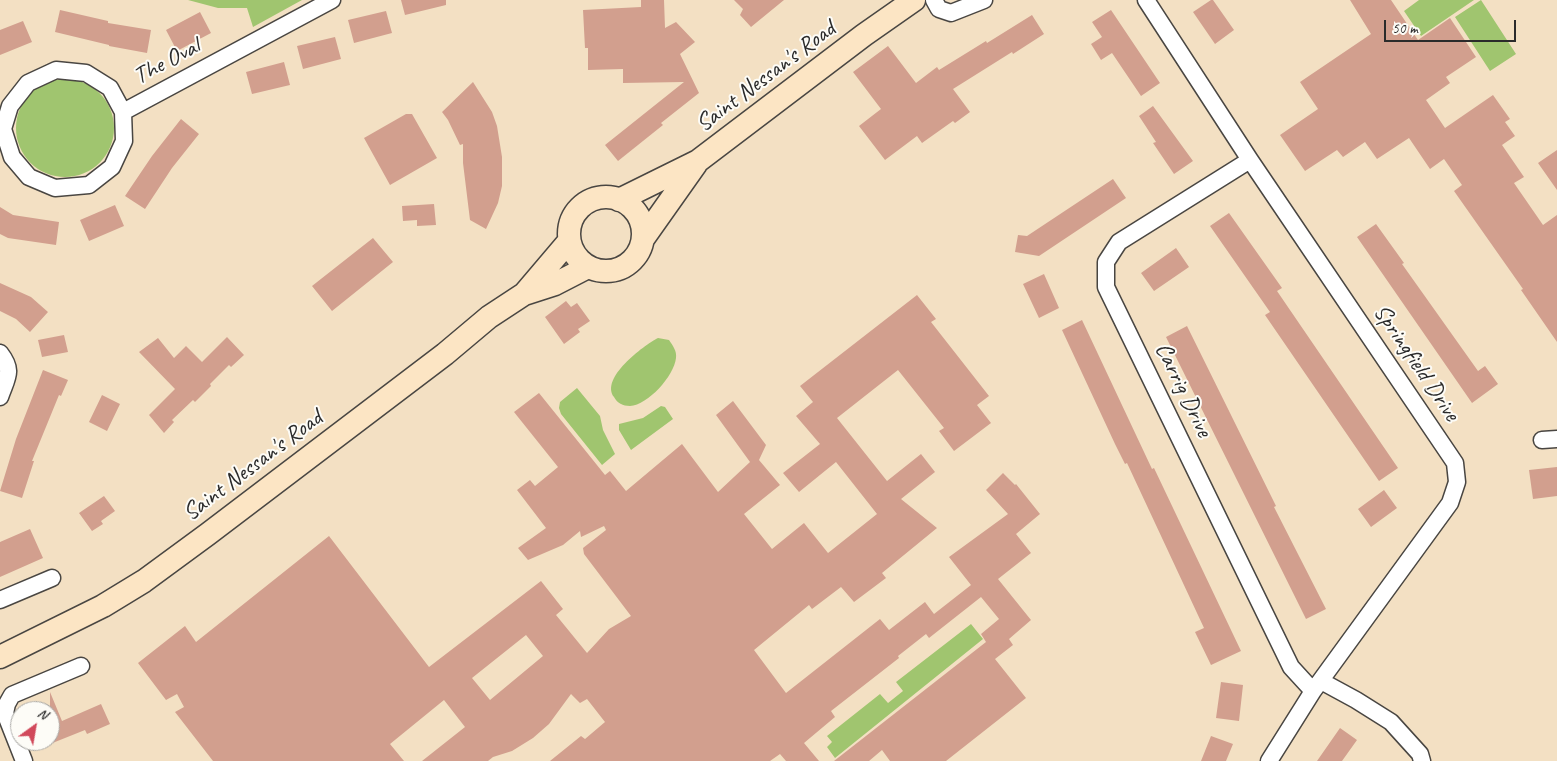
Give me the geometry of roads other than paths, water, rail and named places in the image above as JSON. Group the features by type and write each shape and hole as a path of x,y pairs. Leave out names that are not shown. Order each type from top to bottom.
{"main road":[{"name":"Saint Nessan's Road","path":"620,200 698,161 864,35 914,0"},
{"name":"Saint Nessan's Road","path":"643,238 698,161"},
{"path":"608,197 620,200 637,214 642,225 643,238 638,254 625,266 612,271 600,271 588,267 576,256 569,241 569,228 574,215 583,205 595,199 608,197"},
{"name":"Saint Nessan's Road","path":"524,294 569,241"},
{"name":"Saint Nessan's Road","path":"0,657 103,606 162,569 445,354 489,317 524,294 555,284 588,267"}],"street":[{"name":"The Oval","path":"123,112 332,0"},
{"path":"934,0 939,9 951,13 984,0"},
{"name":"Springfield Drive","path":"1146,0 1250,160 1455,463 1457,482 1450,503 1317,686 1269,761"},
{"name":"The Oval","path":"56,70 86,73 110,88 123,112 124,141 112,167 89,185 56,188 29,177 12,157 1,129 10,106 28,83 56,70"},
{"name":"Carrig Drive","path":"1250,160 1119,242 1106,262 1106,287 1291,667 1317,686 1356,700 1391,722 1420,754 1422,761"},
{"path":"0,353 5,359 9,372 0,397"},
{"path":"0,600 52,578"},
{"path":"24,761 5,713 7,704 12,696 81,666"}]}
